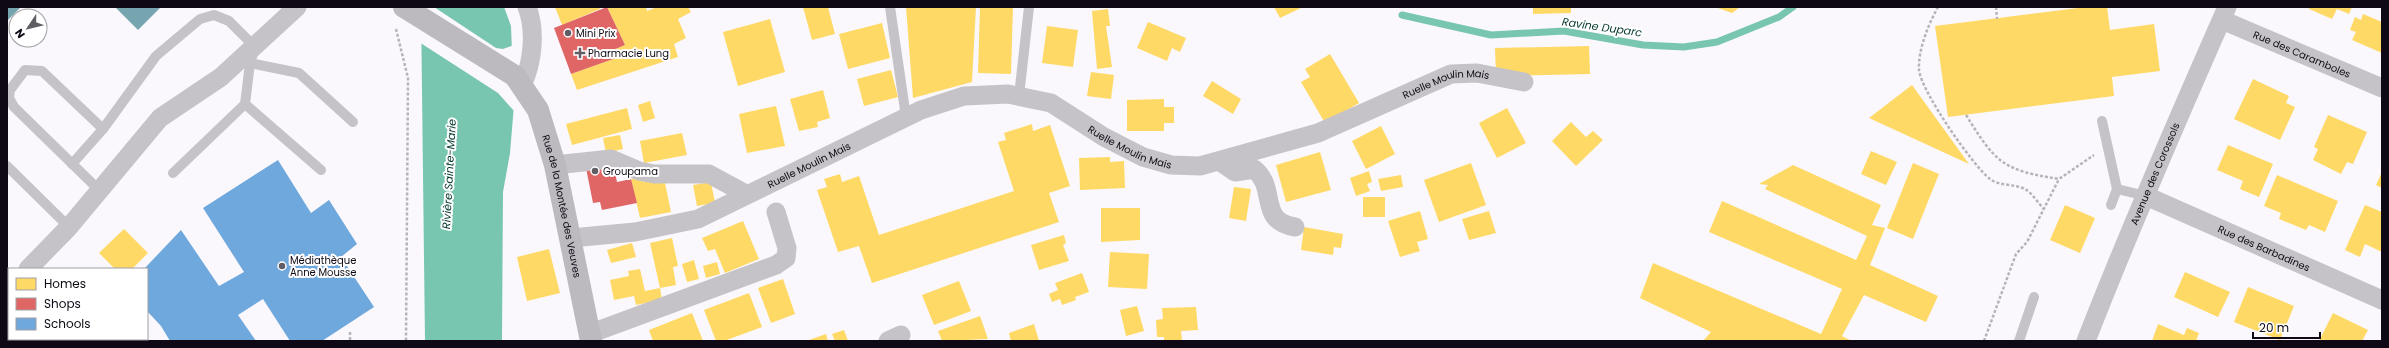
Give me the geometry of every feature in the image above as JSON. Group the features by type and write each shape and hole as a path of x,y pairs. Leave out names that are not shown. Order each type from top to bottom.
{"main road":[{"path":"405,15 518,80"},
{"name":"Rue de la Montée des Veuves","path":"518,80 538,110 555,165 590,338"}],"street":[{"path":"29,268 69,227 98,189 160,118 253,55 297,7"},
{"path":"518,80 528,74 531,49 531,28 527,7"},
{"name":"Rue des Caramboles","path":"2224,14 2382,88"},
{"name":"Avenue des Corossols","path":"2086,341 2130,228 2146,196 2224,14"},
{"name":"Ruelle Moulin Mais","path":"570,238 635,232 698,219 746,194 906,117 964,96 1008,94 1051,103 1104,137 1156,162 1185,167 1200,166 1318,133 1451,74 1477,73 1524,82"},
{"path":"555,165 611,158 646,173 709,174 746,194"},
{"path":"1219,161 1235,172 1254,169 1261,174 1265,182 1272,214 1283,225 1295,227"},
{"name":"Rue des Barbadines","path":"2146,196 2382,300"},
{"path":"590,338 776,265 786,258 787,248 776,212"}],"lane":[{"path":"890,7 906,117"},
{"path":"1019,96 1029,7"},
{"path":"72,164 103,129 156,56 200,19 214,15 229,21 253,55 299,73 353,122"},
{"path":"174,173 245,104 253,55"},
{"path":"98,189 14,107 9,98 10,90 25,70 42,71 103,129"},
{"path":"245,104 321,170"},
{"path":"2102,121 2117,189 2111,205"},
{"path":"7,166 69,227"},
{"path":"2117,189 2146,196"},
{"path":"2018,341 2034,297"}],"path":[{"path":"1938,7 1926,35 1919,59 1919,72 1928,92 1972,160 1991,180 2025,189 2044,209"},
{"path":"1996,7 1997,18"},
{"path":"405,15 408,78 406,341"},
{"path":"1966,115 1988,149 2004,165 2026,174 2059,180"},
{"path":"1984,341 2016,254 2026,242 2059,180 2107,146"},
{"path":"350,332 350,341"}],"water":[{"name":"Rivière Sainte-Marie","path":"421,7 504,7 511,26 514,105 510,153 503,192 502,341 425,341"}],"pier":[{"path":"419,7 434,7 496,48 503,49 514,45 515,112 498,93 419,42"}],"building: Homes":[{"path":"555,7 599,7 600,9 562,25"},
{"path":"607,7 646,7 647,11 657,7 688,7 691,12 678,19 686,38 674,44 678,57 577,90 571,74 616,58 613,50 625,45"},
{"path":"803,7 828,7 835,34 812,40"},
{"path":"906,7 976,7 972,82 913,98"},
{"path":"980,7 1013,7 1011,74 978,73"},
{"path":"1274,7 1303,7 1280,18"},
{"path":"1533,7 1571,7 1571,13 1533,14"},
{"path":"1715,7 1740,7 1732,13"},
{"path":"2086,7 2107,7 2110,30 2154,24 2160,71 2112,77 2114,96 1948,117 1935,26"},
{"path":"2309,7 2352,7 2349,14 2337,9 2332,19 2309,9"},
{"path":"1108,9 1110,26 1106,26 1112,67 1097,69 1092,11"},
{"path":"2363,14 2382,22 2382,53 2352,40 2356,32 2350,30 2355,17 2361,20"},
{"path":"770,19 785,72 738,86 723,32"},
{"path":"1148,22 1186,38 1180,52 1172,48 1167,61 1137,48"},
{"path":"882,23 890,58 848,69 839,34"},
{"path":"1047,26 1078,30 1073,67 1042,63"},
{"path":"1589,46 1590,74 1496,76 1495,48"},
{"path":"1330,54 1359,103 1325,123 1301,82 1310,77 1305,69"},
{"path":"891,70 898,97 864,106 857,79"},
{"path":"1091,72 1114,75 1111,99 1087,96"},
{"path":"2253,79 2289,96 2286,103 2295,107 2280,140 2234,119"},
{"path":"1212,81 1241,99 1233,114 1203,96"},
{"path":"1912,85 1969,164 1869,118"},
{"path":"823,90 830,118 817,122 818,127 799,131 790,99"},
{"path":"1164,99 1164,107 1174,107 1174,123 1164,123 1164,131 1127,131 1127,100"},
{"path":"650,101 655,118 643,122 638,105"},
{"path":"776,106 785,146 747,153 739,114"},
{"path":"627,108 632,129 572,145 566,124"},
{"path":"1507,108 1526,143 1497,158 1479,123"},
{"path":"2328,115 2367,132 2353,164 2347,162 2341,174 2313,160 2318,149 2314,147"},
{"path":"1571,122 1586,137 1593,131 1603,140 1576,166 1552,141"},
{"path":"1032,124 1033,131 1050,125 1070,186 1049,193 1059,222 872,283 859,246 838,252 817,190 827,187 824,179 840,174 842,182 859,176 879,235 1014,191 998,142 1006,140 1004,133"},
{"path":"1381,126 1395,154 1366,169 1352,141"},
{"path":"682,133 687,155 644,163 640,141"},
{"path":"620,135 623,149 606,153 603,138"},
{"path":"2228,145 2273,164 2259,197 2240,189 2243,181 2217,170"},
{"path":"1871,151 1897,162 1886,185 1861,174"},
{"path":"1320,152 1331,190 1286,202 1276,165"},
{"path":"1110,157 1110,162 1124,161 1125,188 1080,190 1079,158"},
{"path":"1471,163 1486,205 1439,222 1424,180"},
{"path":"1913,163 1939,174 1913,239 1887,228"},
{"path":"1793,165 1881,205 1872,225 1885,228 1870,265 1938,296 1926,322 1864,295 1842,336 1852,341 1703,341 1711,332 1640,298 1653,263 1821,334 1842,289 1709,232 1722,201 1856,260 1867,236 1765,189 1768,185 1759,184"},
{"path":"1369,171 1372,182 1367,184 1370,191 1356,196 1350,178"},
{"path":"2382,172 2382,188 2376,185"},
{"path":"1401,175 1403,187 1381,191 1378,179"},
{"path":"2277,175 2338,201 2325,232 2309,225 2306,230 2279,219 2281,213 2264,206"},
{"path":"642,177 643,182 664,178 671,212 640,218 631,179"},
{"path":"711,182 715,203 697,206 693,185"},
{"path":"1234,187 1251,189 1246,221 1229,218"},
{"path":"1363,197 1385,197 1385,217 1363,217"},
{"path":"2065,205 2095,218 2080,253 2050,240"},
{"path":"2365,205 2382,212 2382,252 2365,244 2360,257 2345,250"},
{"path":"1101,208 1140,208 1140,240 1101,242"},
{"path":"1420,211 1428,239 1417,242 1420,251 1400,257 1388,221"},
{"path":"1489,211 1496,233 1469,240 1462,219"},
{"path":"743,221 759,259 725,273 715,249 708,251 702,238"},
{"path":"1304,227 1343,234 1341,248 1334,247 1333,255 1301,250"},
{"path":"124,229 148,253 133,268 114,268 99,253"},
{"path":"1064,235 1066,243 1063,245 1069,261 1039,270 1031,245"},
{"path":"672,238 678,266 673,267 676,285 660,288 650,243"},
{"path":"632,243 636,257 611,263 607,250"},
{"path":"549,249 560,293 527,301 517,257"},
{"path":"1110,252 1149,254 1147,289 1108,287"},
{"path":"694,260 699,279 687,282 682,264"},
{"path":"717,262 720,274 706,278 703,266"},
{"path":"640,269 645,291 660,288 662,300 636,305 634,296 614,300 610,280 629,276 628,271"},
{"path":"2185,272 2230,292 2218,317 2174,297"},
{"path":"1082,273 1089,292 1075,297 1076,300 1062,305 1060,299 1052,302 1049,294 1058,290 1055,283"},
{"path":"783,279 795,314 771,323 758,288"},
{"path":"959,281 971,311 934,325 922,295"},
{"path":"2248,287 2294,306 2280,340 2234,322"},
{"path":"749,293 762,327 724,341 716,341 704,310"},
{"path":"1137,306 1144,331 1126,336 1120,310"},
{"path":"1196,307 1198,330 1181,331 1182,341 1164,341 1164,337 1157,337 1156,320 1163,319 1162,308"},
{"path":"692,313 703,341 653,341 649,330"},
{"path":"2333,313 2368,330 2362,341 2319,341"},
{"path":"980,316 988,339 942,341 938,331"},
{"path":"1034,324 1039,341 1011,341 1009,333"},
{"path":"2158,324 2184,335 2187,328 2199,333 2196,341 2152,341"},
{"path":"844,330 848,341 835,341 832,334"},
{"path":"826,334 828,341 806,341"}],"building: Shops":[{"path":"607,7 625,45 613,50 616,58 571,74 554,28"},
{"path":"613,163 617,182 631,179 637,203 602,210 600,202 593,203 586,168"}],"building: Schools":[{"path":"278,160 311,213 329,200 357,244 341,257 374,307 322,341 290,341 263,299 238,315 256,341 170,341 161,326 148,312 148,268 145,268 181,230 219,286 244,272 203,208"}],"building: Public":[{"path":"7,7 21,7 8,8 7,21"},
{"path":"115,7 161,7 138,30"}],"waterway":[{"name":"Ravine Duparc","path":"1402,15 1491,35 1564,31 1643,45 1684,47 1717,42 1779,17 1793,7"}],"place":[{"name":"Mini Prix","path":"568,33"},
{"name":"Pharmacie Lung","path":"580,53"},
{"name":"Groupama","path":"595,171"},
{"name":"Médiathèque Anne Mousse","path":"282,266"}]}
